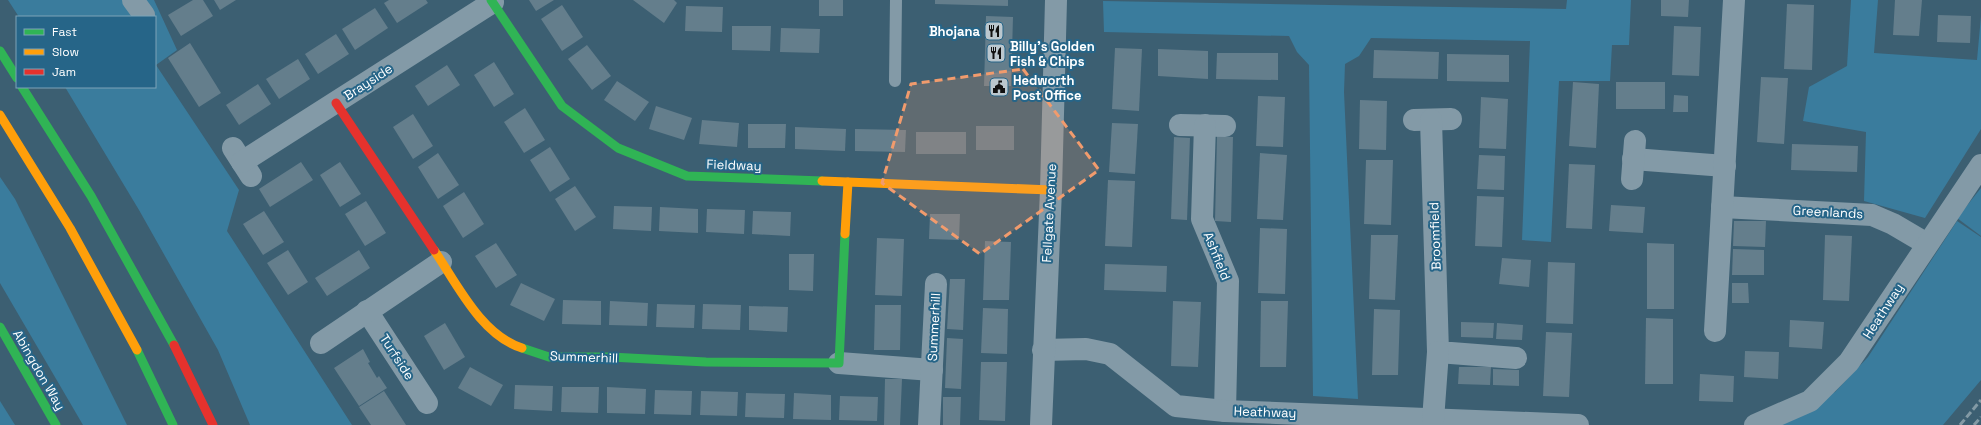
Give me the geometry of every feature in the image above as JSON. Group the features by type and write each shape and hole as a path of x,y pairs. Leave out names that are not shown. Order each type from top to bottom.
{"main road":[{"name":"Fieldway","path":"492,1 562,106 618,148 687,176 1051,190"},
{"path":"0,51 16,76"},
{"path":"23,88 91,196 183,362 213,425"},
{"name":"Summerhill","path":"336,103 483,323 515,346 549,357 610,357 706,362 839,363"},
{"path":"0,115 99,279 173,425"},
{"path":"839,363 848,182"},
{"name":"Abingdon Way","path":"0,327 56,425"}],"street":[{"name":"Fellgate Avenue","path":"1041,425 1051,190 1056,0"},
{"path":"1709,318 1722,207 1734,0"},
{"name":"Brayside","path":"242,162 336,103 492,1"},
{"name":"Broomfield","path":"1432,120 1438,352 1433,420"},
{"name":"Ashfield","path":"1180,125 1215,126 1202,219 1228,281 1225,410"},
{"path":"1633,160 1724,166"},
{"name":"Heathway","path":"1755,425 1810,400 1849,362 1981,165"},
{"name":"Greenlands","path":"1722,207 1872,215 1893,224 1927,244"},
{"path":"321,343 442,262"},
{"name":"Summerhill","path":"929,425 936,284"},
{"name":"Turfside","path":"367,312 426,403"},
{"name":"Heathway","path":"1043,350 1086,349 1110,354 1176,406 1225,410 1433,420 1578,425"},
{"path":"1438,352 1516,358"},
{"name":"Summerhill","path":"839,363 932,370"}],"lane":[{"path":"895,81 896,0"}],"highlighted area":[{"path":"1023,69 1099,170 980,254 882,183 911,84"}],"shaded area":[{"path":"8,0 154,0 177,50 156,65 156,16 18,16"},
{"path":"1567,0 1631,0 1629,45 1612,45 1610,81 1559,81 1551,242 1522,240 1530,41 1371,38 1359,56 1345,64 1344,92 1358,399 1313,396 1309,65 1297,52 1289,36 1104,32 1103,1 1566,9"},
{"path":"1851,0 1878,0 1874,53 1977,60 1981,16 1981,129 1925,218 1864,201 1866,132 1803,121 1809,87 1847,66"},
{"path":"156,65 239,190 227,231 352,425 250,425 218,350 139,210 66,88 156,88"},
{"path":"0,177 15,199 127,425 83,425 0,283"},
{"path":"1981,188 1981,236 1957,218"},
{"path":"1957,221 1981,237 1981,380 1943,425 1755,425 1810,401 1835,392 1868,357"},
{"path":"0,401 15,425 0,425"}],"building":[{"path":"193,0 203,0 213,16 181,36 168,15"},
{"path":"214,0 236,0 220,10"},
{"path":"389,0 426,0 428,3 397,23 384,3"},
{"path":"529,0 554,0 536,11"},
{"path":"633,0 674,0 677,3 664,23"},
{"path":"819,0 843,0 843,16 819,16"},
{"path":"935,0 1008,0 1008,6 935,4"},
{"path":"1661,0 1689,0 1688,17 1661,16"},
{"path":"1895,0 1922,0 1919,36 1893,35"},
{"path":"1787,4 1814,5 1812,70 1784,69"},
{"path":"562,5 583,37 562,51 541,19"},
{"path":"686,6 723,7 722,32 685,31"},
{"path":"375,8 388,28 355,50 342,29"},
{"path":"1938,15 1971,16 1970,43 1937,42"},
{"path":"986,16 1013,17 1011,86 984,86"},
{"path":"732,26 771,26 770,51 732,50"},
{"path":"1674,26 1701,27 1699,76 1672,75"},
{"path":"781,28 820,29 819,53 780,52"},
{"path":"336,34 349,54 318,74 305,54"},
{"path":"190,43 221,93 199,107 168,58"},
{"path":"587,45 611,76 592,90 568,59"},
{"path":"1115,48 1142,49 1139,111 1112,109"},
{"path":"1158,49 1208,51 1208,79 1158,76"},
{"path":"1374,50 1439,52 1438,79 1373,78"},
{"path":"1217,53 1278,53 1278,80 1216,79"},
{"path":"1447,54 1509,55 1509,82 1447,81"},
{"path":"298,59 310,79 279,99 266,79"},
{"path":"494,62 514,94 494,107 474,75"},
{"path":"447,65 460,85 428,106 415,86"},
{"path":"1761,77 1788,78 1784,144 1757,142"},
{"path":"617,81 649,102 635,121 604,100"},
{"path":"1573,82 1599,84 1596,148 1569,146"},
{"path":"1616,82 1665,82 1665,109 1616,109"},
{"path":"258,84 271,104 239,125 226,105"},
{"path":"1674,95 1688,96 1688,112 1673,112"},
{"path":"1258,96 1285,97 1283,147 1256,146"},
{"path":"1481,97 1508,99 1506,149 1479,148"},
{"path":"1360,100 1387,101 1386,150 1359,149"},
{"path":"656,106 692,118 684,140 649,129"},
{"path":"525,108 545,140 524,153 504,122"},
{"path":"413,114 433,146 413,159 393,127"},
{"path":"702,120 739,123 737,147 699,144"},
{"path":"1112,123 1138,124 1135,174 1109,172"},
{"path":"748,124 786,124 785,148 748,148"},
{"path":"976,126 1014,126 1014,150 976,150"},
{"path":"795,127 846,129 845,151 795,149"},
{"path":"855,129 906,130 905,152 855,151"},
{"path":"916,132 966,132 966,154 916,154"},
{"path":"1217,136 1233,137 1231,222 1215,221"},
{"path":"1174,137 1190,138 1187,220 1171,219"},
{"path":"1792,144 1858,146 1857,172 1791,170"},
{"path":"550,147 570,179 550,192 530,160"},
{"path":"438,153 459,185 438,199 418,167"},
{"path":"1260,153 1287,155 1283,220 1257,219"},
{"path":"1479,155 1505,156 1504,190 1477,189"},
{"path":"1366,160 1393,160 1391,225 1364,224"},
{"path":"301,162 313,180 270,207 259,189"},
{"path":"340,162 361,194 340,207 320,175"},
{"path":"1569,164 1595,165 1592,229 1566,228"},
{"path":"1108,180 1135,181 1132,247 1105,246"},
{"path":"575,186 596,217 575,231 555,199"},
{"path":"464,192 484,224 463,238 443,206"},
{"path":"1477,196 1504,197 1502,247 1475,246"},
{"path":"366,201 386,233 365,246 345,214"},
{"path":"1611,205 1645,207 1643,233 1609,231"},
{"path":"614,206 652,207 651,231 613,229"},
{"path":"660,207 698,209 698,233 659,231"},
{"path":"707,209 745,210 744,234 706,232"},
{"path":"264,211 284,242 263,255 243,224"},
{"path":"753,211 791,212 790,236 752,234"},
{"path":"930,214 960,214 959,240 929,239"},
{"path":"1734,221 1766,221 1765,247 1733,246"},
{"path":"1260,228 1287,229 1285,294 1258,293"},
{"path":"1371,235 1398,235 1395,300 1369,299"},
{"path":"1825,235 1852,236 1849,301 1823,300"},
{"path":"877,238 904,239 902,296 875,295"},
{"path":"985,241 1011,242 1009,300 983,300"},
{"path":"496,243 517,275 496,288 475,256"},
{"path":"1647,243 1674,244 1674,309 1647,309"},
{"path":"1733,249 1764,250 1764,275 1732,275"},
{"path":"288,250 308,282 288,295 267,263"},
{"path":"359,250 370,268 327,296 315,278"},
{"path":"789,254 814,254 813,291 789,290"},
{"path":"1502,258 1531,260 1529,287 1499,284"},
{"path":"1548,262 1575,263 1573,324 1546,323"},
{"path":"1105,264 1167,266 1166,292 1104,290"},
{"path":"950,279 965,279 963,330 947,329"},
{"path":"521,283 555,299 544,321 510,305"},
{"path":"1732,283 1748,283 1749,303 1732,303"},
{"path":"563,300 601,301 601,325 562,324"},
{"path":"610,301 648,303 647,326 609,325"},
{"path":"1173,301 1201,302 1198,367 1171,366"},
{"path":"1261,301 1288,301 1286,367 1260,367"},
{"path":"657,304 695,305 694,328 656,327"},
{"path":"703,304 741,305 740,330 702,329"},
{"path":"875,305 901,305 900,350 874,350"},
{"path":"749,306 788,307 787,332 749,330"},
{"path":"983,308 1008,309 1007,354 981,353"},
{"path":"1374,309 1400,310 1398,375 1372,375"},
{"path":"1646,318 1673,319 1673,384 1645,384"},
{"path":"1790,320 1824,322 1822,349 1789,347"},
{"path":"1461,322 1494,323 1493,338 1461,337"},
{"path":"445,323 465,357 444,370 424,336"},
{"path":"1497,323 1523,325 1522,340 1496,339"},
{"path":"1546,332 1572,333 1569,397 1543,396"},
{"path":"947,338 963,339 961,389 945,388"},
{"path":"363,349 370,362 368,363 377,378 379,376 387,388 359,406 334,368"},
{"path":"1745,351 1779,352 1778,379 1744,377"},
{"path":"981,362 1007,362 1005,421 979,420"},
{"path":"470,367 503,385 491,406 458,388"},
{"path":"1459,367 1491,367 1490,385 1458,384"},
{"path":"1493,369 1519,370 1519,386 1493,385"},
{"path":"1700,374 1734,376 1733,402 1699,401"},
{"path":"885,379 902,379 900,425 884,425"},
{"path":"515,385 553,386 552,411 514,409"},
{"path":"562,387 599,387 598,413 561,412"},
{"path":"607,387 646,389 645,414 607,413"},
{"path":"655,390 692,391 691,415 654,414"},
{"path":"384,391 406,425 371,425 359,407"},
{"path":"701,391 738,392 737,416 700,415"},
{"path":"746,393 785,394 784,418 745,417"},
{"path":"794,393 831,395 831,420 793,419"},
{"path":"840,396 878,397 877,421 839,420"},
{"path":"943,397 961,397 960,425 943,425"}],"railway":[{"path":"1960,425 1981,400"},
{"path":"1974,425 1981,417"}],"traffic: fast":[{"path":"491,0 562,106 618,148 687,176 822,181"},
{"path":"0,51 16,76"},
{"path":"23,88 91,196 174,345"},
{"path":"522,348 549,357 610,357 706,362 839,363 845,234"},
{"path":"0,327 56,425"},
{"path":"137,350 173,425"}],"traffic: slow":[{"path":"0,115 70,228 137,350"},
{"path":"822,181 1051,190"},
{"path":"845,234 848,182"},
{"path":"434,250 461,293 482,320 494,332 507,341 522,348"}],"traffic: jam":[{"path":"336,103 434,250"},
{"path":"174,345 213,425"}],"place":[{"name":"Bhojana","path":"994,31"},
{"name":"Billy's Golden Fish & Chips","path":"996,53"},
{"name":"Hedworth Post Office","path":"999,87"}]}
